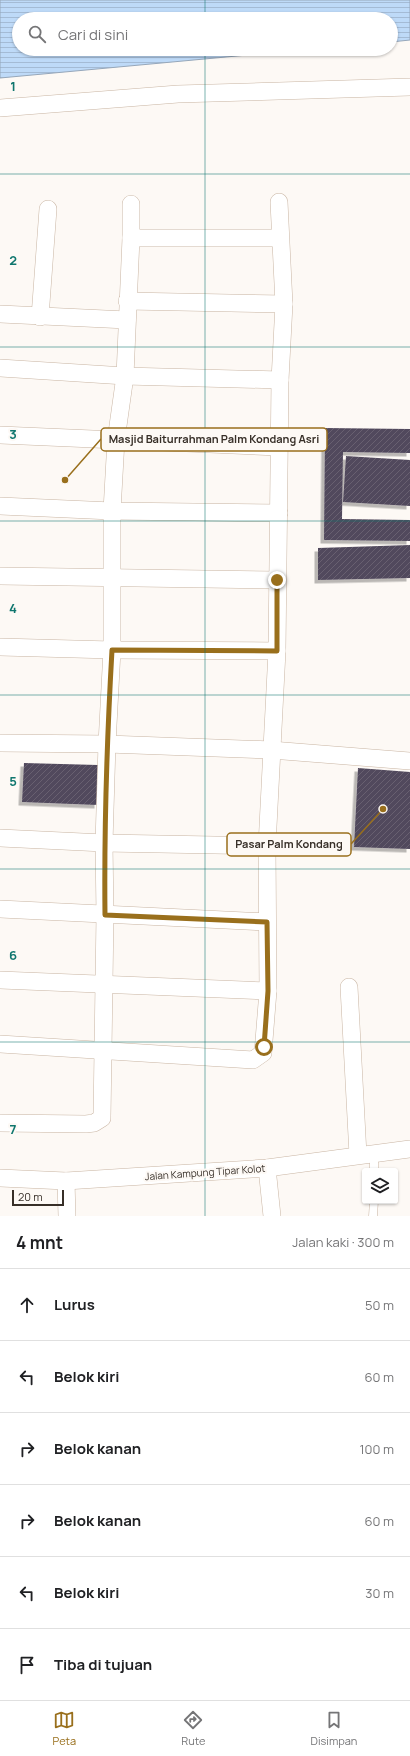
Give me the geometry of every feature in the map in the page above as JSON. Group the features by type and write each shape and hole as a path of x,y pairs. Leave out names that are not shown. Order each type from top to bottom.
{"street":[{"path":"0,108 178,94 410,87"},
{"path":"0,1044 253,1060 263,1053 268,991 267,846 270,750 277,651 280,380 284,304 279,202"},
{"path":"0,1123 86,1124 94,1123 102,1118 105,915 104,843 106,744 112,650 112,511 116,440 124,376 131,238 131,204"},
{"path":"40,317 48,208"},
{"path":"131,238 280,238"},
{"path":"127,301 284,304"},
{"path":"0,314 127,320"},
{"path":"0,368 124,376 280,380"},
{"path":"0,434 279,447"},
{"path":"0,506 112,511 279,513"},
{"path":"0,576 277,580"},
{"path":"0,647 112,650 277,651"},
{"path":"0,743 106,744 270,750 410,761"},
{"path":"0,838 104,843 267,846"},
{"path":"0,909 267,922"},
{"path":"0,980 268,991"},
{"path":"349,987 366,1154"},
{"name":"Jalan Kampung Tipar Kolot","path":"0,1178 66,1181 267,1168 366,1154 410,1150"},
{"path":"267,1168 272,1216"},
{"path":"66,1181 67,1216"}],"lane":[{"path":"366,1154 373,1168"},
{"path":"374,1204 374,1216"}],"water":[{"path":"0,0 410,0 410,40 398,41 398,12 12,12 12,56 237,56 0,78"}],"building":[{"path":"325,428 410,429 410,453 343,452 342,519 410,520 410,541 324,540"},
{"path":"346,456 410,460 410,506 343,502"},
{"path":"410,545 410,578 318,580 318,548"},
{"path":"24,763 98,765 98,805 22,802"},
{"path":"358,768 410,772 410,849 354,847"}],"place":[{"name":"Masjid Baiturrahman Palm Kondang Asri","path":"65,480"},
{"name":"Pasar Palm Kondang","path":"383,809"}],"route":[{"path":"264,1047 268,991 267,922 105,915 104,843 106,744 112,650 277,651 277,580"}]}
